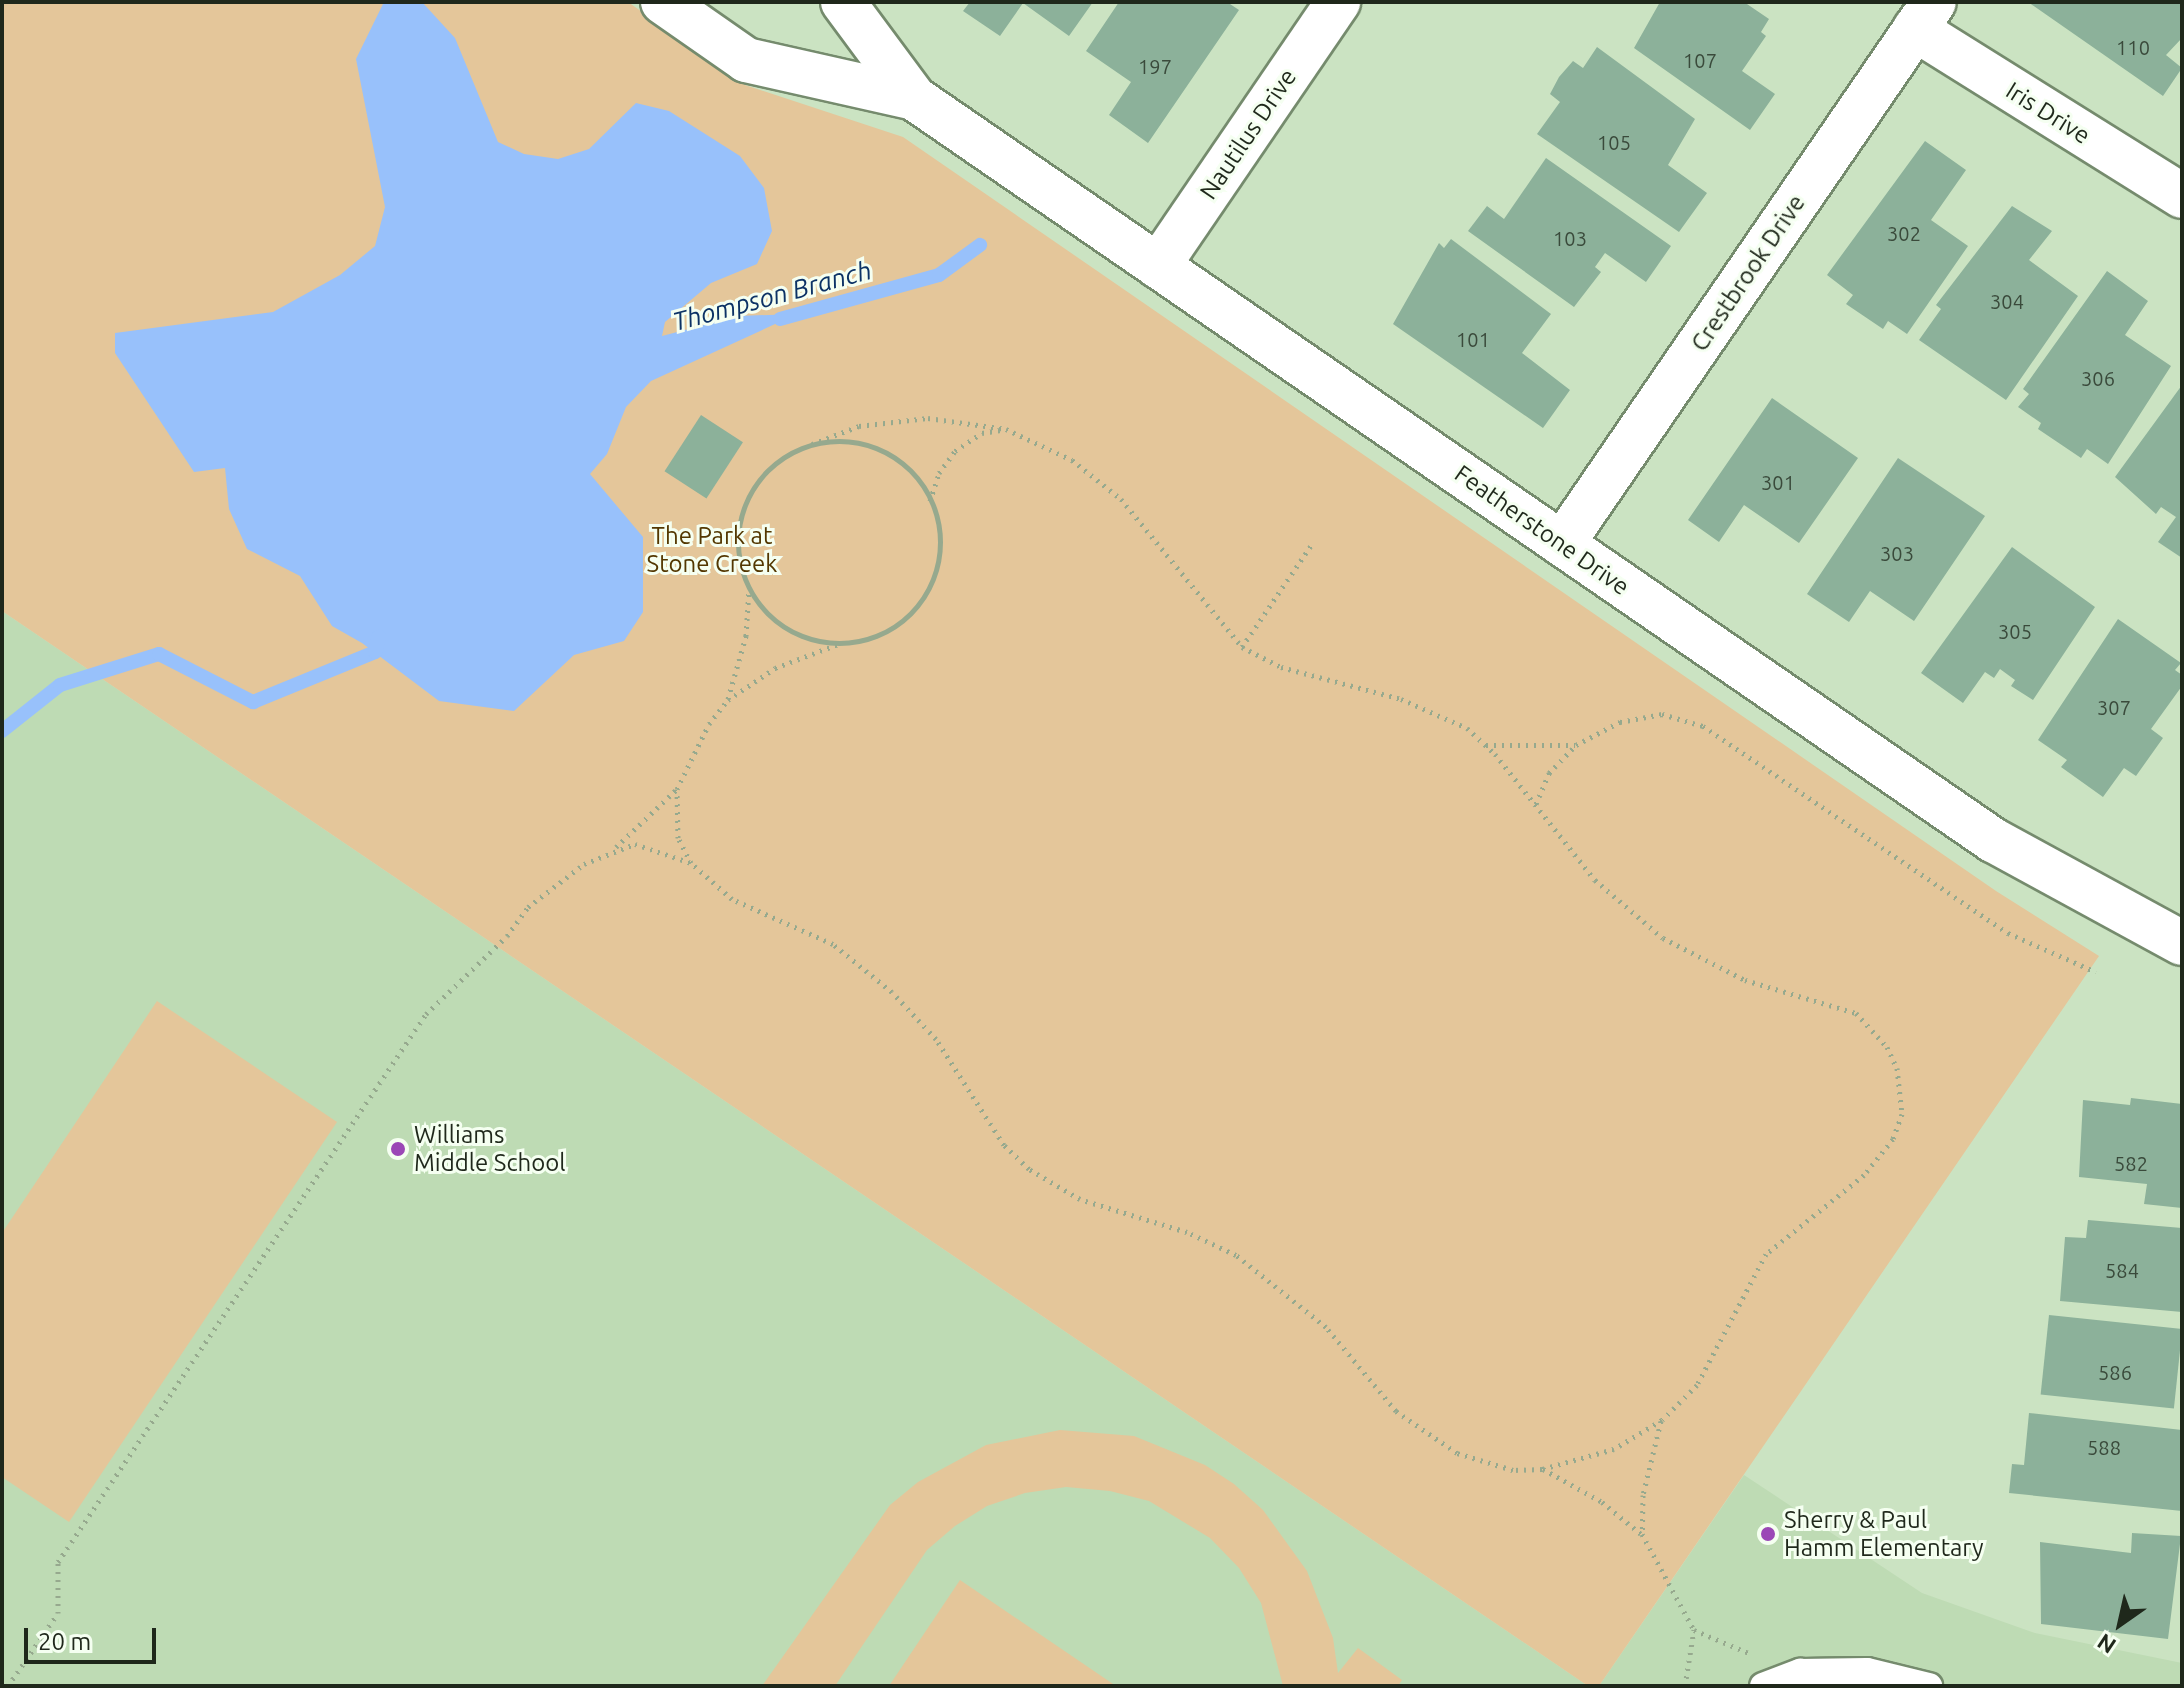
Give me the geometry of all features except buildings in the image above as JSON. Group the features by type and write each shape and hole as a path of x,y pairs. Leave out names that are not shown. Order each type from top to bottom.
{"street":[{"name":"Featherstone Drive","path":"663,2 746,60 914,98"},
{"name":"Featherstone Drive","path":"843,2 914,98 1993,840 2182,943"},
{"name":"Nautilus Drive","path":"1158,266 1338,2"},
{"name":"Iris Drive","path":"1925,16 2182,196"},
{"name":"Crestbrook Drive","path":"1562,544 1925,16"}],"lane":[{"path":"1763,1686 1800,1672 1867,1671 1929,1686"}],"path":[{"path":"615,848 650,846 691,863 732,899 833,944 892,992 936,1039 1004,1145 1041,1177 1080,1199 1187,1232 1236,1255 1326,1327 1396,1411 1423,1434 1484,1464 1542,1469 1614,1449 1662,1420 1697,1385 1766,1254 1864,1175 1893,1139 1902,1114 1897,1068 1887,1047 1856,1013 1745,980 1663,938 1595,880 1486,745 1435,712 1281,667 1242,647 1171,566 1152,534 1098,478 1039,441 1006,429 928,418 893,420 859,426 812,444 773,465 746,501 737,545 749,587 761,606 796,634 841,643"},
{"path":"930,501 939,473 955,451 982,433 1006,429"},
{"path":"8,1686 58,1613 58,1562 426,1014 507,936 528,907 584,864 615,848 677,789 709,724 728,700 775,668 841,643 884,632 922,599 939,551 930,501 912,473 884,452 852,442 812,444"},
{"path":"1242,647 1312,544"},
{"path":"728,700 746,636 749,587"},
{"path":"1536,804 1549,773 1576,745 1620,722 1662,714 1703,726 2008,933 2096,972"},
{"path":"1486,745 1576,745"},
{"path":"677,789 678,838 691,863"},
{"path":"1642,1534 1643,1495 1662,1420"},
{"path":"1542,1469 1602,1502 1642,1534 1694,1630 1685,1686"},
{"path":"1694,1630 1763,1657"}],"shaded area":[{"name":"Williams Middle School","path":"2,611 1588,1686 2,1686"},
{"name":"Sherry & Paul Hamm Elementary","path":"1744,1475 1922,1593 2035,1633 2182,1663 2182,1686 1599,1686"}],"green space":[{"name":"The Park at Stone Creek","path":"2,2 628,2 745,85 903,137 1996,891 2099,956 1599,1686 1588,1686 2,611"},
{"path":"157,1001 337,1122 69,1522 2,1477 2,1233"},
{"path":"1060,1430 1134,1436 1205,1465 1234,1484 1263,1510 1307,1571 1333,1638 1338,1673 1358,1648 1402,1680 1398,1686 1283,1686 1261,1603 1239,1568 1210,1538 1149,1501 1110,1491 1066,1487 1025,1493 987,1506 955,1526 927,1550 835,1686 762,1686 890,1505 918,1482 986,1445"},
{"path":"960,1580 1116,1686 889,1686"}],"water":[{"path":"384,2 422,2 455,38 498,142 524,154 558,159 589,149 636,103 669,111 740,156 764,188 772,231 757,264 711,283 665,322 662,336 738,316 797,314 651,381 626,407 607,454 590,474 643,537 643,612 624,641 574,655 514,711 439,701 362,643 332,626 300,576 247,549 229,509 225,468 194,472 115,353 115,333 273,312 340,275 375,246 385,207 356,59"}],"waterway":[{"name":"Thompson Branch","path":"780,319 939,275 980,245"},
{"name":"Thompson Branch","path":"2,731 60,685 159,654 253,702 375,652 379,636"}],"place":[{"name":"Williams Middle School","path":"398,1149"},
{"name":"Sherry & Paul Hamm Elementary","path":"1768,1534"}]}
